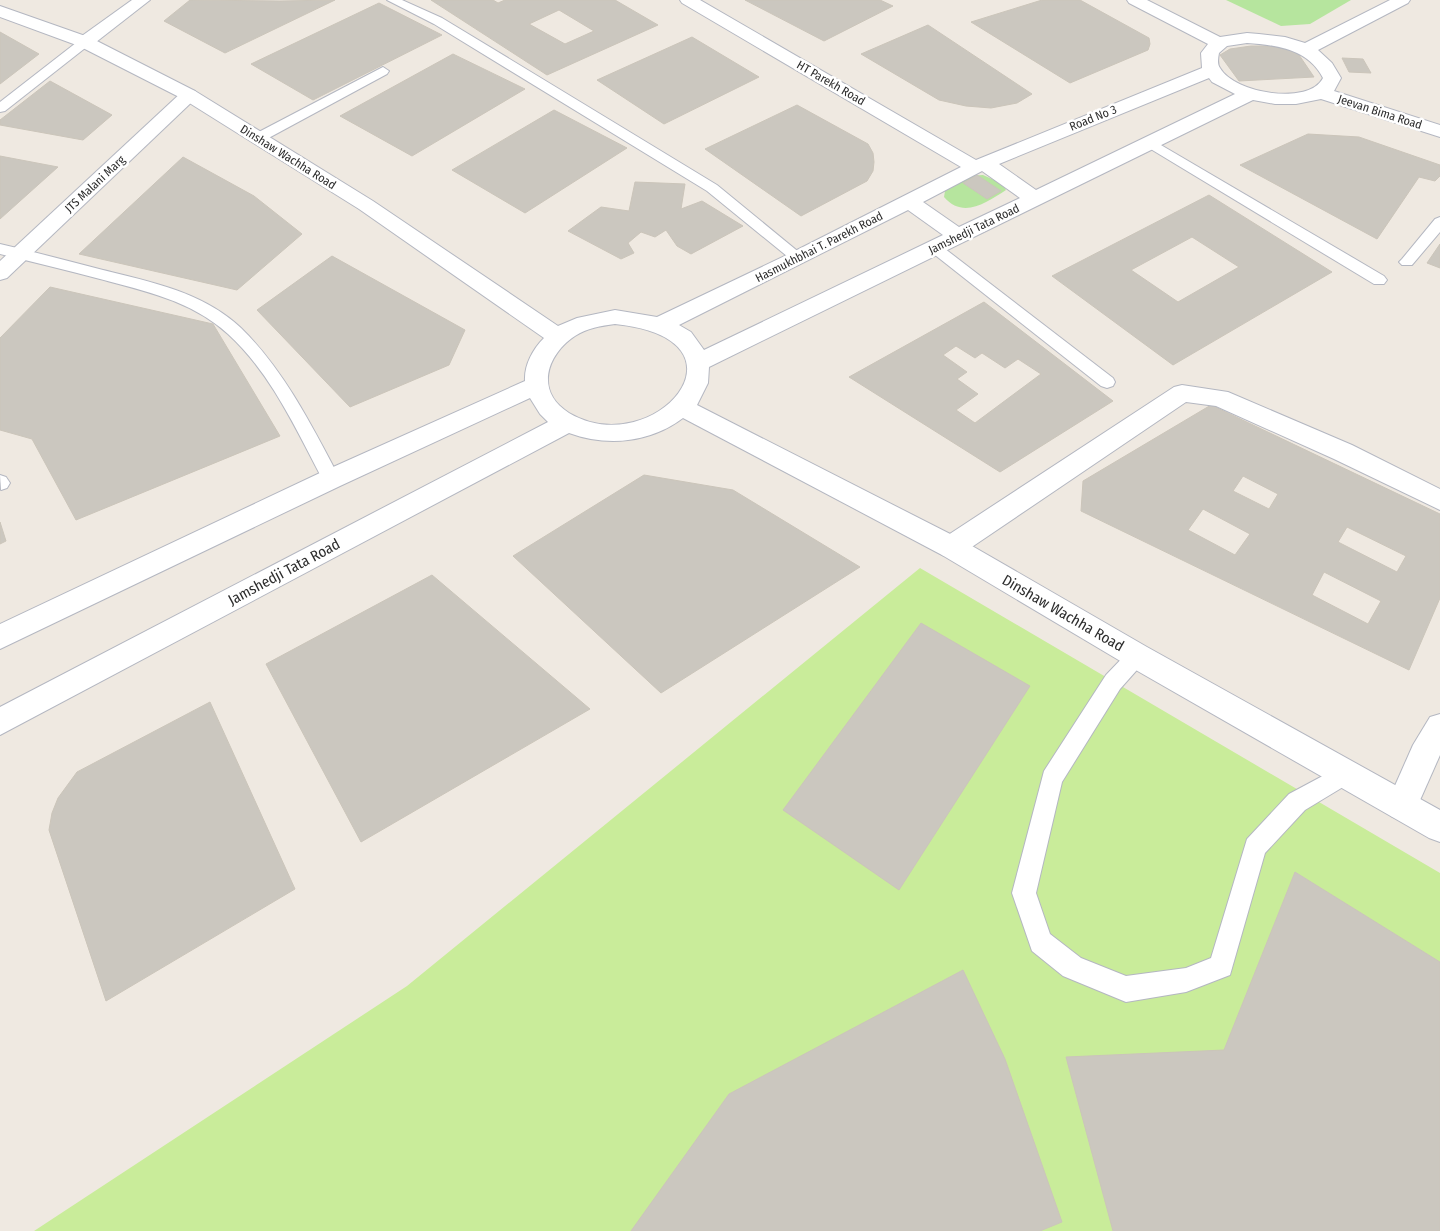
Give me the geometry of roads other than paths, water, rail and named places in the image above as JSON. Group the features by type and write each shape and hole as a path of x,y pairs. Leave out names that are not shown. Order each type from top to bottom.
{"street":[{"path":"85,42 142,0"},
{"name":"HT Parekh Road","path":"688,0 980,165 1035,199"},
{"path":"1135,0 1219,43"},
{"path":"1305,50 1402,0"},
{"name":"Dinshaw Wachha Road","path":"0,11 85,42 189,95 366,206 558,338"},
{"path":"1247,38 1265,38 1284,42 1317,57 1327,67 1332,78 1328,87 1321,93 1301,99 1281,100 1250,94 1222,81 1212,70 1208,60 1211,51 1219,43 1247,38"},
{"name":"Road No 3","path":"980,165 1212,70"},
{"name":"Jeevan Bima Road","path":"1321,93 1440,131"},
{"name":"Jamshedji Tata Road","path":"697,363 1250,94"},
{"name":"JTS Malani Marg","path":"0,273 189,95"},
{"name":"Hasmukhbhai T. Parekh Road","path":"662,324 798,258 980,165"},
{"path":"909,201 959,237"},
{"path":"615,317 639,318 662,324 680,336 693,350 699,367 696,385 686,403 668,418 645,428 618,432 591,430 568,422 549,410 538,393 535,376 540,358 552,342 558,338 569,329 591,321 615,317"},
{"path":"0,637 331,480 537,385"},
{"path":"951,547 1182,393 1220,398 1343,452 1440,500"},
{"name":"Dinshaw Wachha Road","path":"680,408 951,547 1137,656 1440,827"},
{"name":"Jamshedji Tata Road","path":"0,722 568,422"},
{"path":"1402,806 1424,755 1440,727"}],"lane":[{"path":"393,0 438,21 712,188 798,258"},
{"path":"0,108 85,42"},
{"path":"258,138 383,71"},
{"path":"1149,142 1379,280"},
{"path":"1407,262 1440,222"},
{"path":"935,248 1108,382"},
{"path":"0,249 172,293 205,309 233,331 266,367 331,480"},
{"path":"1137,656 1113,682 1052,778 1024,893 1041,942 1072,967 1126,989 1186,980 1221,966 1255,847 1297,802 1345,774"}]}
